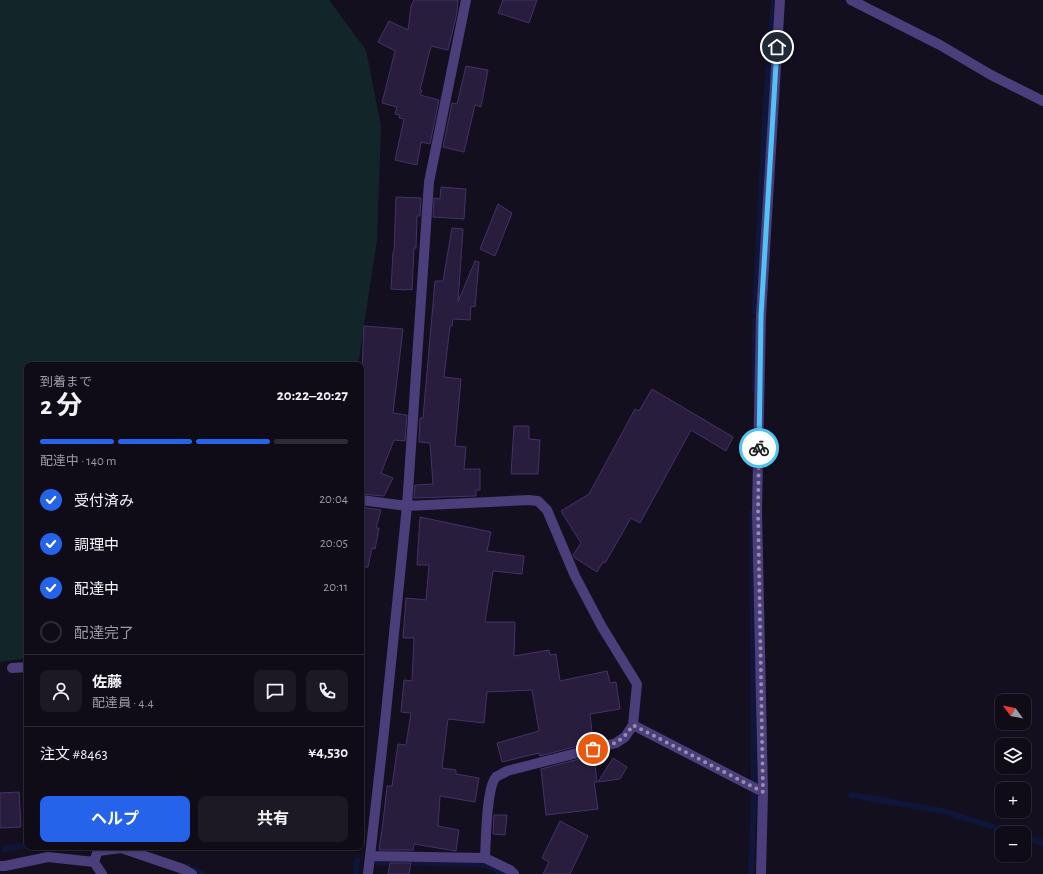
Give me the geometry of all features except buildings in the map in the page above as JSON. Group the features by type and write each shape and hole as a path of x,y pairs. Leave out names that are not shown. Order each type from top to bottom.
{"street":[{"path":"368,874 407,506 429,182 466,0"},
{"path":"761,874 763,792 758,510 761,316 780,0"},
{"path":"851,0 940,45 991,75 1043,101"},
{"path":"364,500 407,506 529,500 538,501 547,510 575,576 602,627 637,684 633,725 625,737 616,743 507,771 496,777 492,785 487,816 485,858"},
{"path":"12,668 24,667"},
{"path":"633,725 763,792"},
{"path":"94,862 98,850"},
{"path":"127,850 182,869 192,874"},
{"path":"0,866 48,856 94,862 102,874"},
{"path":"370,856 485,858 510,870 514,874"}],"green space":[{"path":"0,0 329,0 366,50 381,126 377,240 358,362 24,362 24,658 0,662"}],"waterway":[{"path":"755,311 766,100 774,0"},
{"path":"755,320 755,390"},
{"path":"752,513 754,783"},
{"path":"751,874 754,795"},
{"path":"851,795 943,811 995,828"},
{"path":"1031,839 1043,843"},
{"path":"4,849 24,846"},
{"path":"356,874 357,860"},
{"path":"376,862 478,864 488,866 504,874"},
{"path":"188,867 202,874"}],"way so far":[{"path":"593,749 616,743 625,737 633,725 763,792 758,510 759,448"}],"route":[{"path":"759,448 761,316 777,47"}]}
